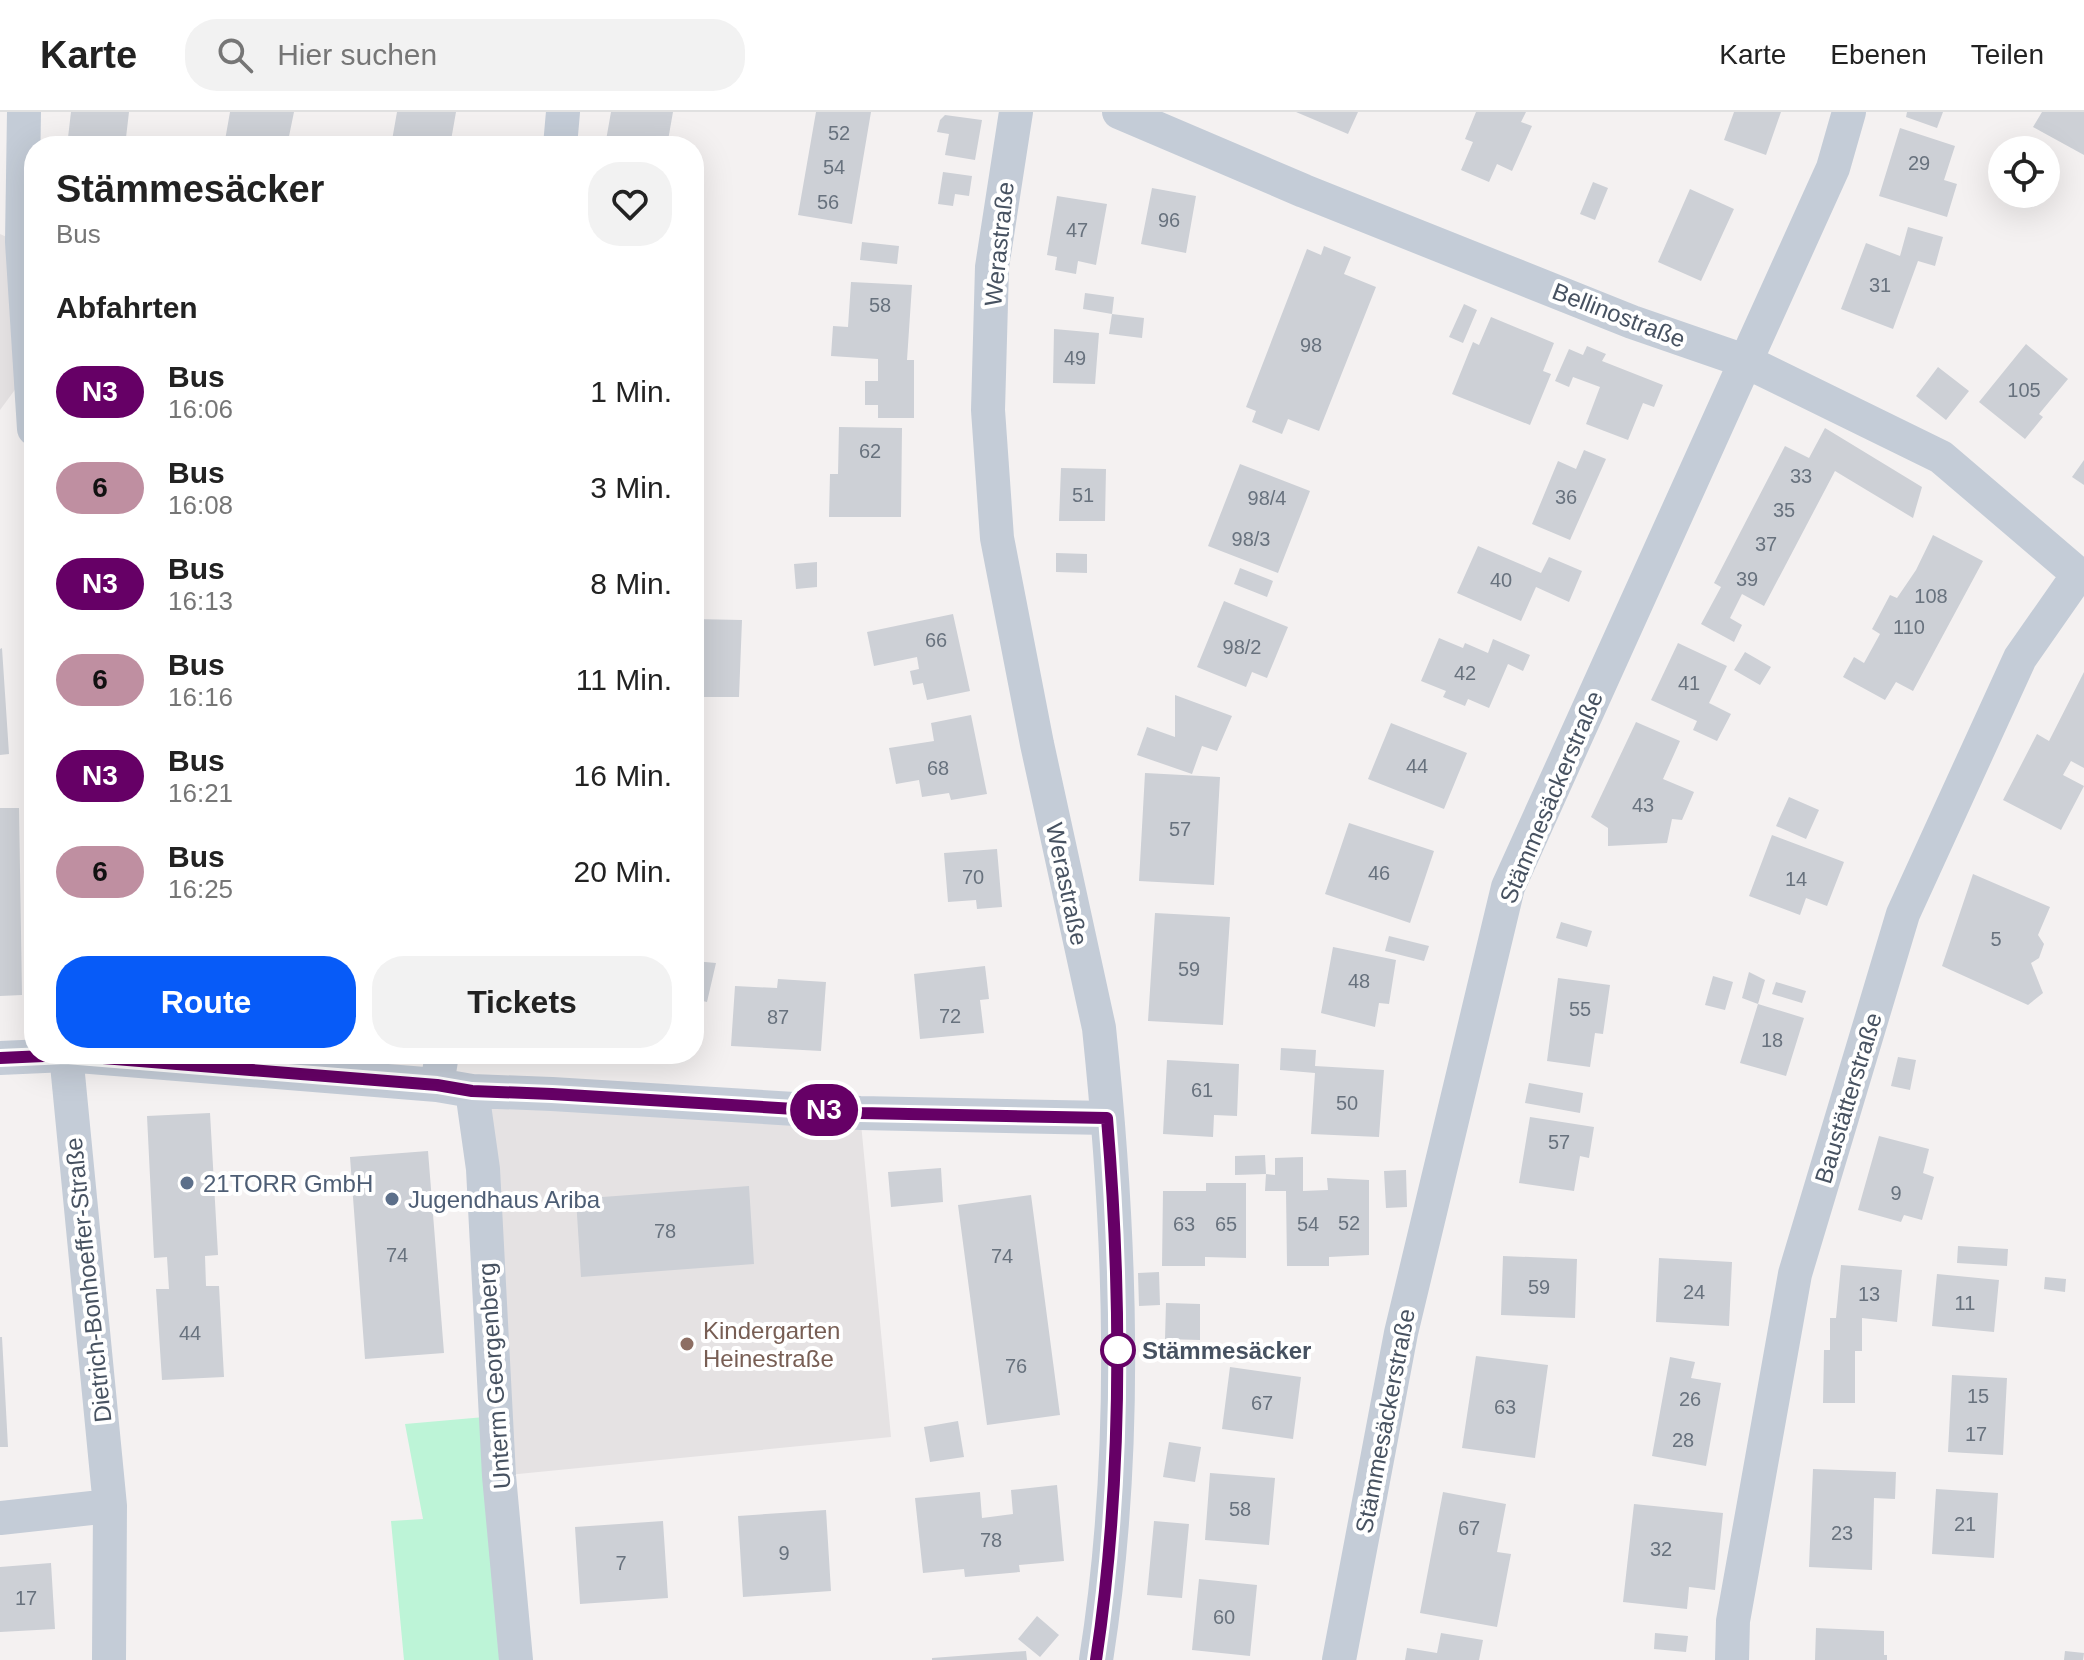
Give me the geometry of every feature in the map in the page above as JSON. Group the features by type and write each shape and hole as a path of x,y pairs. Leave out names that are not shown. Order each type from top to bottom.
{"street":[{"path":"24,112 24,273"},
{"path":"561,136 563,112"},
{"name":"Werastraße","path":"1016,112 992,267 988,410 997,538 1037,744 1099,1028 1107,1118 1118,1275 1117,1374 1109,1554 1096,1660"},
{"name":"Bellinostraße","path":"1119,112 1304,191 1632,322 1745,361 1941,457 2081,577"},
{"name":"Stämmesäckerstraße","path":"1339,1660 1401,1333 1508,887 1833,168 1849,112"},
{"name":"Baustätterstraße","path":"1732,1660 1733,1621 1795,1274 1903,914 2020,658 2081,577"},
{"path":"0,1058 24,1057"},
{"name":"Dietrich-Bonhoeffer-Straße","path":"67,1064 110,1506 109,1660"},
{"path":"315,1064 440,1069 472,1091 860,1113 1107,1118"},
{"name":"Unterm Georgenberg","path":"472,1091 483,1169 499,1476 516,1660"},
{"path":"0,1518 110,1506"}],"shaded area":[{"path":"0,234 20,243 24,377 0,410"},
{"name":"Kindergarten Heinestraße","path":"472,1091 860,1113 891,1437 499,1476"}],"green space":[{"path":"496,1416 516,1660 404,1660 391,1521 423,1519 405,1424"}],"building":[{"path":"71,112 129,112 126,136 68,136"},
{"path":"230,112 294,112 289,136 226,136"},
{"path":"397,112 456,112 452,136 393,136"},
{"path":"611,112 673,112 669,136 607,136"},
{"path":"816,112 871,112 852,224 798,215"},
{"path":"1296,112 1358,112 1348,134"},
{"path":"1476,112 1526,112 1521,122 1532,126 1512,171 1497,164 1489,182 1461,170 1473,142 1465,139"},
{"path":"1734,112 1781,112 1766,155 1724,140"},
{"path":"1907,112 1943,112 1937,128 1906,117"},
{"path":"2042,112 2084,112 2084,155 2060,142 2060,136 2049,136 2033,127"},
{"path":"945,115 982,120 975,160 945,155 949,134 937,132"},
{"path":"1900,128 1955,146 1944,180 1957,184 1947,217 1879,196"},
{"path":"943,172 972,176 969,196 955,194 953,206 938,204"},
{"path":"1593,182 1608,188 1595,220 1580,214"},
{"path":"1152,188 1196,196 1186,253 1141,244"},
{"path":"1690,189 1734,209 1701,281 1658,262"},
{"path":"1057,196 1107,204 1096,265 1078,261 1076,274 1055,270 1057,257 1047,255"},
{"path":"1908,227 1943,237 1935,266 1918,261 1893,329 1841,309 1866,243 1900,256"},
{"path":"862,242 899,246 897,264 860,260"},
{"path":"1324,246 1351,257 1344,274 1376,287 1319,431 1288,419 1282,434 1252,422 1256,411 1246,407 1307,249 1321,255"},
{"path":"851,282 912,285 907,360 914,360 914,418 878,418 878,405 865,405 865,381 878,381 878,359 831,356 833,326 848,327"},
{"path":"1085,293 1114,297 1112,314 1083,309"},
{"path":"1464,304 1477,310 1463,343 1449,337"},
{"path":"1112,314 1144,318 1142,338 1109,334"},
{"path":"1491,317 1554,343 1543,371 1551,374 1530,425 1452,394 1473,342 1479,345"},
{"path":"1054,329 1099,333 1095,384 1053,383"},
{"path":"2026,344 2068,379 2039,414 2043,417 2025,439 1979,402"},
{"path":"1587,346 1606,354 1602,361 1663,385 1654,407 1643,403 1628,440 1586,424 1600,387 1573,377 1569,387 1555,381 1569,349 1583,355"},
{"path":"1938,367 1969,391 1946,420 1916,396"},
{"path":"839,427 902,428 901,517 829,517 830,474 838,474"},
{"path":"1825,428 1922,487 1913,518 1835,471 1764,606 1742,594 1730,618 1742,625 1734,642 1701,624 1721,587 1714,583 1785,446 1809,458"},
{"path":"1584,450 1606,459 1570,540 1532,524 1558,461 1576,469"},
{"path":"2084,460 2084,485 2072,477"},
{"path":"1240,464 1310,491 1278,573 1208,546"},
{"path":"1061,468 1106,469 1105,521 1059,521"},
{"path":"1933,535 1983,561 1913,691 1896,682 1885,700 1843,677 1854,657 1864,663 1880,634 1872,629 1890,595 1897,598 1916,570"},
{"path":"1478,546 1541,573 1549,557 1582,571 1569,602 1536,587 1521,621 1457,593"},
{"path":"1056,553 1087,554 1087,573 1056,572"},
{"path":"817,562 817,587 796,589 794,564"},
{"path":"1240,568 1273,581 1267,597 1234,584"},
{"path":"1224,601 1288,627 1267,678 1252,672 1246,687 1197,667"},
{"path":"953,614 970,691 927,700 923,683 913,685 910,671 919,669 917,657 874,666 867,632"},
{"path":"704,619 742,620 739,697 704,697"},
{"path":"1439,638 1463,648 1465,643 1488,653 1493,639 1530,655 1523,671 1508,664 1489,708 1468,699 1465,706 1443,697 1446,691 1421,681"},
{"path":"1678,643 1727,666 1709,703 1731,714 1717,741 1693,730 1697,721 1651,700"},
{"path":"0,649 9,754 0,755"},
{"path":"1745,652 1771,667 1760,685 1734,670"},
{"path":"2084,672 2084,768 2071,761 2063,775 2084,786 2061,830 2003,800 2037,734 2049,741"},
{"path":"1175,695 1232,716 1217,751 1202,746 1192,774 1137,755 1147,727 1175,737"},
{"path":"971,715 987,794 951,800 949,793 922,797 919,780 896,784 889,748 934,741 931,723"},
{"path":"1636,722 1680,741 1663,779 1694,792 1682,820 1672,819 1667,843 1608,846 1608,828 1591,817"},
{"path":"1391,723 1467,753 1444,809 1368,779"},
{"path":"1145,773 1220,777 1214,885 1139,881"},
{"path":"1789,797 1819,810 1806,839 1776,826"},
{"path":"0,808 19,808 22,995 0,996"},
{"path":"1349,823 1434,851 1410,923 1325,894"},
{"path":"1772,835 1844,862 1827,906 1806,898 1800,915 1749,896"},
{"path":"997,849 1002,907 977,909 976,900 948,902 944,853"},
{"path":"1973,874 2050,907 2038,935 2044,944 2039,958 2031,963 2043,993 2028,1005 1942,966"},
{"path":"1155,913 1230,917 1223,1025 1148,1021"},
{"path":"1561,922 1592,931 1587,947 1556,938"},
{"path":"1389,936 1429,946 1424,961 1385,951"},
{"path":"1333,947 1396,960 1389,1004 1379,1003 1375,1027 1321,1013"},
{"path":"704,962 716,963 707,1002 704,1001"},
{"path":"985,966 989,999 980,1000 984,1033 920,1039 914,974"},
{"path":"1749,972 1765,980 1758,1004 1742,998"},
{"path":"1713,976 1733,982 1725,1010 1705,1005"},
{"path":"1558,978 1610,985 1603,1034 1595,1033 1590,1067 1547,1061"},
{"path":"778,979 826,982 821,1051 731,1046 735,986 777,988"},
{"path":"1776,982 1806,991 1802,1003 1772,994"},
{"path":"1758,1004 1804,1018 1786,1076 1740,1063"},
{"path":"1281,1048 1316,1050 1315,1066 1384,1070 1379,1137 1311,1134 1315,1073 1280,1070"},
{"path":"1898,1057 1916,1060 1910,1090 1891,1086"},
{"path":"1167,1060 1239,1064 1237,1116 1214,1115 1213,1137 1163,1134"},
{"path":"1529,1083 1583,1093 1580,1113 1525,1103"},
{"path":"210,1113 218,1255 205,1256 206,1286 219,1286 224,1377 162,1380 156,1289 169,1289 167,1257 154,1258 147,1116"},
{"path":"1530,1117 1594,1127 1589,1158 1580,1156 1574,1191 1519,1183"},
{"path":"1879,1136 1929,1149 1923,1173 1934,1177 1922,1220 1904,1215 1901,1222 1858,1210"},
{"name":"Jugendhaus Ariba","path":"428,1151 444,1353 365,1359 350,1157"},
{"path":"1265,1155 1266,1174 1235,1175 1235,1156"},
{"path":"1303,1157 1303,1191 1328,1190 1327,1178 1369,1180 1369,1255 1329,1257 1329,1266 1287,1266 1286,1191 1265,1191 1266,1174 1275,1175 1275,1158"},
{"path":"941,1168 943,1202 891,1207 888,1172"},
{"path":"1406,1170 1407,1207 1386,1208 1384,1171"},
{"path":"1206,1183 1246,1183 1246,1258 1205,1257 1205,1266 1162,1266 1163,1191 1206,1191"},
{"path":"749,1186 754,1264 581,1277 576,1199"},
{"path":"1031,1195 1060,1415 987,1425 958,1205"},
{"path":"1958,1246 2008,1249 2007,1266 1957,1263"},
{"path":"1503,1256 1577,1259 1575,1318 1501,1315"},
{"path":"1659,1258 1732,1262 1729,1326 1656,1322"},
{"path":"1841,1265 1902,1270 1897,1322 1862,1318 1862,1351 1855,1351 1855,1403 1823,1403 1824,1350 1830,1350 1830,1318 1836,1318"},
{"path":"1159,1272 1160,1305 1139,1306 1138,1273"},
{"path":"1937,1274 1999,1280 1994,1332 1932,1326"},
{"path":"2045,1277 2066,1279 2065,1292 2044,1289"},
{"path":"1166,1303 1200,1304 1200,1340 1165,1339"},
{"path":"2,1337 8,1447 0,1447"},
{"path":"1476,1356 1548,1365 1535,1458 1462,1448"},
{"path":"1670,1357 1695,1362 1691,1378 1721,1383 1706,1466 1652,1456"},
{"path":"1230,1367 1301,1377 1293,1439 1222,1429"},
{"path":"1952,1375 2007,1378 2003,1455 1948,1452"},
{"path":"958,1421 964,1457 930,1462 924,1427"},
{"path":"1169,1442 1201,1447 1195,1482 1163,1477"},
{"path":"1813,1469 1896,1472 1895,1499 1874,1498 1872,1570 1809,1567"},
{"path":"1210,1473 1275,1478 1269,1545 1205,1540"},
{"path":"1057,1485 1064,1561 1019,1565 1020,1572 965,1577 964,1569 923,1573 915,1498 980,1492 982,1518 1013,1514 1011,1490"},
{"path":"1936,1489 1998,1493 1994,1558 1932,1554"},
{"path":"1443,1492 1506,1504 1497,1552 1511,1554 1497,1627 1420,1613"},
{"path":"1634,1504 1723,1513 1715,1590 1689,1587 1687,1609 1623,1602"},
{"path":"826,1510 831,1591 743,1597 738,1516"},
{"path":"663,1521 668,1598 580,1604 575,1527"},
{"path":"1154,1521 1189,1524 1182,1598 1147,1595"},
{"path":"51,1563 55,1629 0,1632 0,1567"},
{"path":"1199,1579 1257,1585 1250,1656 1192,1650"},
{"path":"1037,1616 1059,1635 1040,1657 1018,1639"},
{"path":"1816,1628 1884,1631 1884,1655 1887,1655 1887,1660 1815,1660"},
{"path":"1441,1633 1483,1640 1479,1660 1405,1660 1407,1648 1437,1653"},
{"path":"1655,1633 1688,1636 1686,1652 1654,1649"},
{"path":"1026,1651 1027,1660 932,1660 932,1658"},
{"path":"2065,1651 2084,1653 2083,1660 2064,1660"}],"bus line":[{"name":"N3","path":"0,1058 24,1057"},
{"name":"N3","path":"177,1064 437,1085 472,1091 860,1113 1107,1118 1118,1275 1117,1384 1109,1554 1096,1660"}],"place":[{"name":"21TORR GmbH","path":"187,1183"},
{"name":"Jugendhaus Ariba","path":"392,1199"},
{"name":"Kindergarten Heinestraße","path":"687,1344"},
{"name":"Stämmesäcker","path":"1118,1350"}]}
